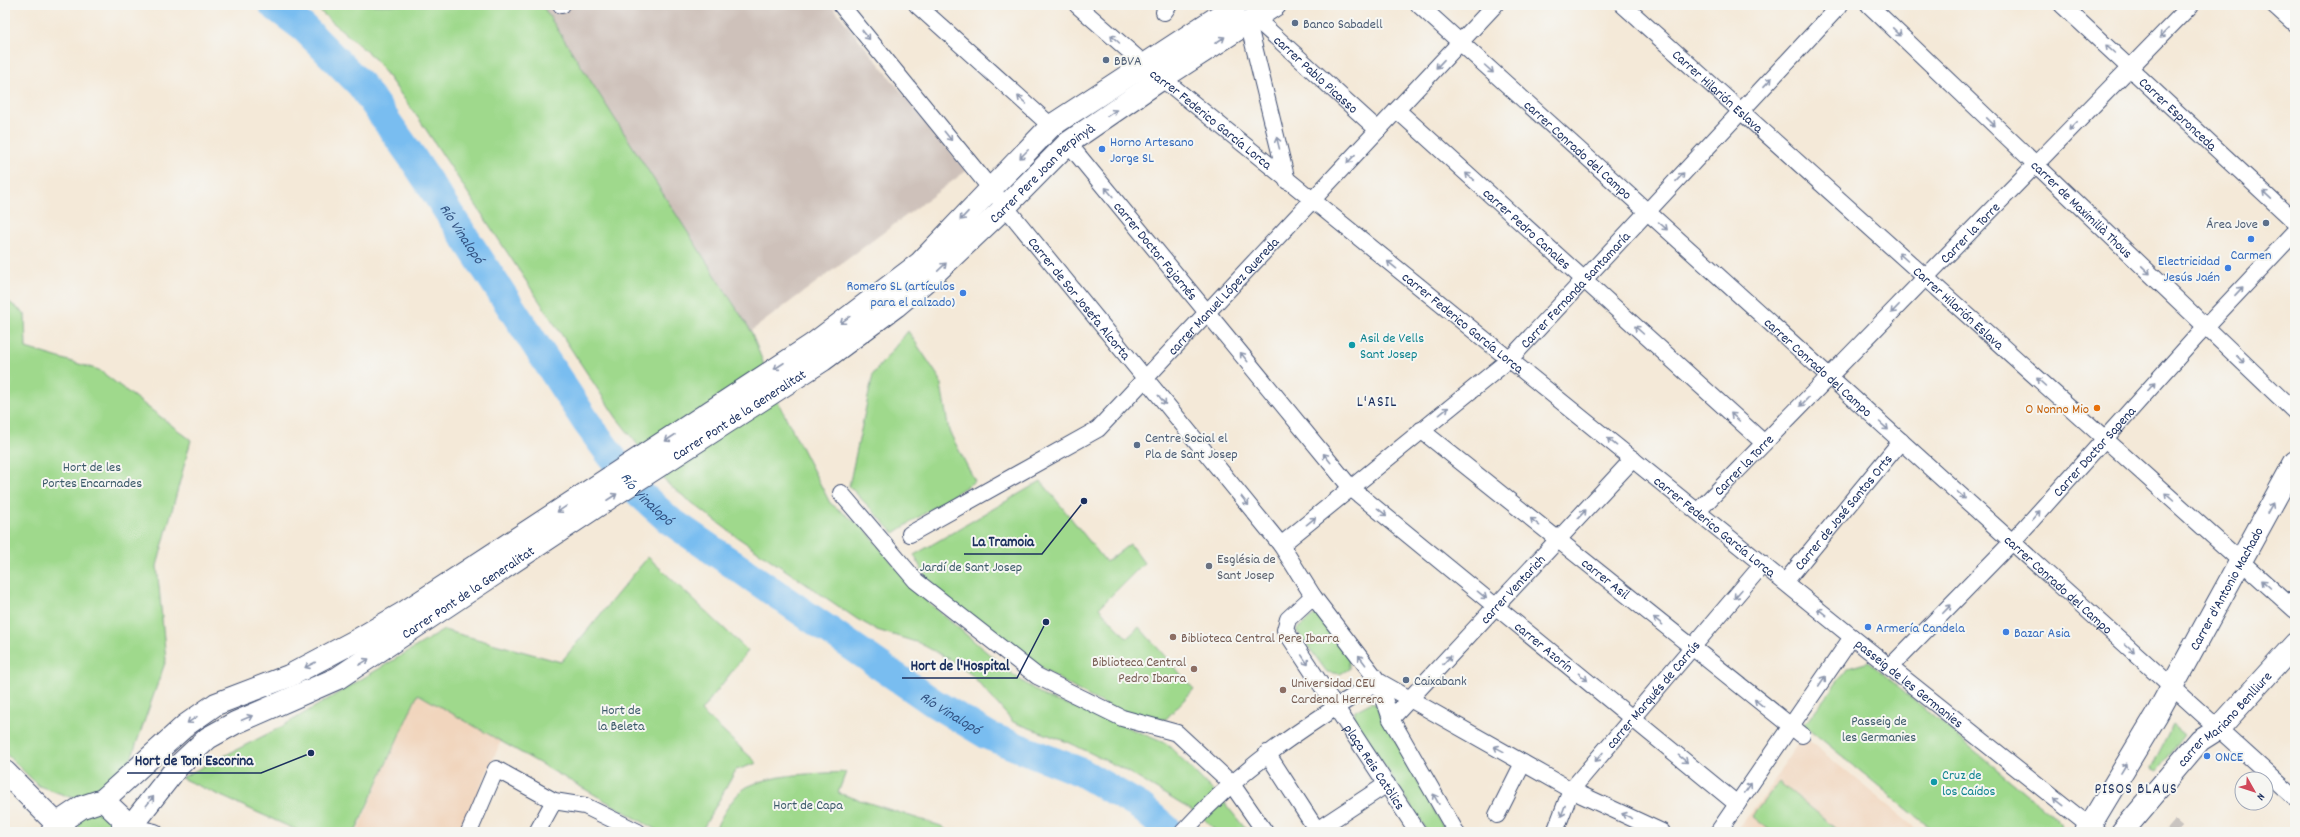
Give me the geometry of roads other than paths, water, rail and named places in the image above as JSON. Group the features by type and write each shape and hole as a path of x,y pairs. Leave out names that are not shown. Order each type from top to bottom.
{"main road":[{"name":"Carrer Pere Joan Perpinyà","path":"817,353 920,263 990,188 1051,126 1144,65 1246,15 1275,5"},
{"name":"Carrer Pere Joan Perpinyà","path":"817,353 896,306 935,273 1005,207 1068,143 1161,79 1246,15"},
{"name":"Carrer Pont de la Generalitat","path":"58,829 82,807 102,800 186,725 216,704 289,676 359,639 446,597 616,494 817,353"},
{"name":"Carrer d'Antonio Machado","path":"2091,830 2157,714 2295,462"},
{"name":"Carrer Pont de la Generalitat","path":"125,832 178,766 208,738 235,723 338,678 446,597"},
{"name":"carrer Mariano Benlliure","path":"2122,832 2200,740 2219,728 2295,644"},
{"path":"5,772 58,829"},
{"name":"Carrer Pont de la Generalitat","path":"102,800 122,818 125,832"}],"street":[{"path":"917,5 1051,126"},
{"name":"carrer Federico García Lorca","path":"1077,5 1161,79 1173,86 1287,181 1510,359 1852,637"},
{"name":"carrer Conrado del Campo","path":"1419,5 2013,541 2295,798"},
{"name":"carrer Manuel López Quereda","path":"910,534 1098,429 1495,5"},
{"name":"Carrer Hilarión Eslava","path":"1623,5 2104,440 2295,610"},
{"name":"Carrer Fernanda Santamaría","path":"1281,545 1510,359 1840,5"},
{"name":"carrer de Maximilià Thous","path":"1869,5 2295,412"},
{"name":"Carrer Espronceda","path":"2062,5 2295,222"},
{"name":"Carrer la Torre","path":"1698,511 2191,5"},
{"path":"2274,5 2295,24"},
{"name":"Carrer de Sor Josefa Alcorta","path":"850,8 1005,207 1281,545 1313,596"},
{"path":"1246,15 1287,181"},
{"name":"carrer Pablo Picasso","path":"1246,15 1378,130"},
{"name":"carrer Pedro Canales","path":"1397,110 1764,444"},
{"name":"carrer Doctor Fajarnés","path":"1068,143 1351,488"},
{"name":"Carrer Doctor Sapena","path":"1890,668 2013,541 2206,327 2295,232"},
{"name":"carrer Asil","path":"1421,430 1796,731"},
{"name":"Carrer de José Santos Orts","path":"1785,582 1901,441"},
{"name":"carrer Ventarich","path":"1392,719 1633,459"},
{"name":"carrer Azorín","path":"1351,488 1737,804"},
{"path":"841,493 916,581 1037,676 1122,718 1177,733 1231,783 1265,832"},
{"name":"carrer Marqués de Carrús","path":"1554,832 1571,790 1763,564"},
{"path":"1313,596 1378,681 1392,719 1456,832"},
{"name":"plaça Reis Catòlics","path":"1313,596 1288,619 1285,630 1418,832"},
{"name":"passeig de les Germanies","path":"1718,832 1737,804 1796,731 1852,637 2091,830"},
{"path":"1183,832 1213,799 1267,754 1336,707 1378,681"},
{"path":"1378,681 1571,790 1662,832"},
{"path":"1267,754 1318,831 1386,784"},
{"path":"1497,815 1523,763"},
{"path":"469,832 496,769 554,801 584,806 638,832"},
{"path":"538,832 554,801"},
{"path":"2112,832 2123,820 2138,812"},
{"path":"129,832 137,828 156,832"}],"waterway":[{"name":"Río Vinalopó","path":"273,5 304,28 361,85 412,157 587,423 637,491 669,520 934,703 989,736 1081,772 1141,807 1170,832"}],"tunnel":[{"path":"2170,826 2177,832"}],"place":[{"name":"Banco Sabadell","path":"1295,23"},
{"name":"BBVA","path":"1106,60"},
{"name":"Horno Artesano Jorge SL","path":"1102,149"},
{"name":"Área Jove","path":"2266,223"},
{"name":"Carmen","path":"2251,239"},
{"name":"Electricidad Jesús Jaén","path":"2228,268"},
{"name":"Romero SL (artículos para el calzado)","path":"963,293"},
{"name":"Asil de Vells Sant Josep","path":"1352,345"},
{"name":"O Nonno Mio","path":"2097,408"},
{"name":"Centre Social el Pla de Sant Josep","path":"1137,445"},
{"name":"La Tramoia","path":"1084,501"},
{"name":"Església de Sant Josep","path":"1209,566"},
{"name":"Hort de l'Hospital","path":"1046,622"},
{"name":"Armería Candela","path":"1868,627"},
{"name":"Bazar Asia","path":"2006,632"},
{"name":"Biblioteca Central Pere Ibarra","path":"1173,637"},
{"name":"Biblioteca Central Pedro Ibarra","path":"1194,669"},
{"name":"Caixabank","path":"1406,680"},
{"name":"Universidad CEU Cardenal Herrera","path":"1283,690"},
{"name":"Hort de Toni Escorina","path":"311,753"},
{"name":"ONCE","path":"2207,756"},
{"name":"Cruz de los Caídos","path":"1934,782"}],"district":[{"name":"L'ASIL","path":"1377,401"},
{"name":"PISOS BLAUS","path":"2136,788"}],"park label":[{"name":"Hort de les Portes Encarnades","path":"92,474"},
{"name":"Jardí de Sant Josep","path":"971,566"},
{"name":"Hort de la Beleta","path":"621,718"},
{"name":"Passeig de les Germanies","path":"1879,728"},
{"name":"Hort de Capa","path":"808,804"}]}
